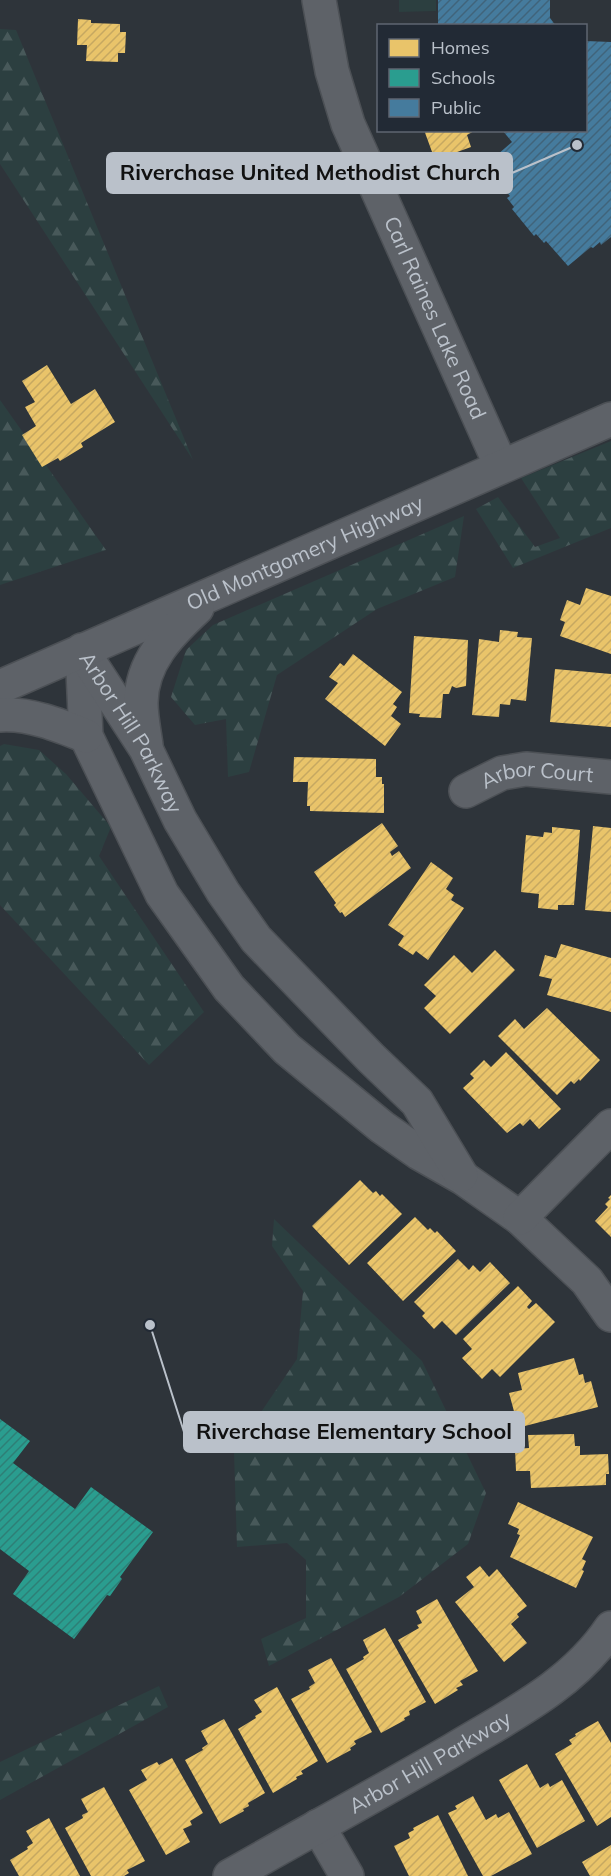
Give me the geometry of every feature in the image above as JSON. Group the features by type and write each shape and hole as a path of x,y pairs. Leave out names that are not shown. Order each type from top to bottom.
{"street":[{"name":"Carl Raines Lake Road","path":"319,0 332,71 348,124 501,466"},
{"name":"Old Montgomery Highway","path":"3,678 82,650 611,419"},
{"path":"146,749 141,702 147,671 154,655 172,632 210,595"},
{"name":"Arbor Hill Parkway","path":"82,650 86,736 162,894 229,988 287,1049 382,1126 419,1153 463,1178 520,1218 587,1281 611,1315"},
{"name":"Arbor Hill Parkway","path":"82,650 146,749 180,820 223,892 256,939 371,1058 417,1102 463,1178"},
{"path":"0,715 52,723 86,736"},
{"name":"Arbor Court","path":"466,791 502,773 526,769 611,777"},
{"path":"520,1218 611,1126"},
{"name":"Arbor Hill Parkway","path":"230,1876 515,1714 547,1694 607,1646"},
{"path":"318,1826 347,1876"}],"green space":[{"path":"399,0 436,0 436,11 399,12"},
{"path":"0,29 16,30 193,460 0,164"},
{"path":"0,400 106,550 0,585"},
{"path":"611,441 611,528 513,568 476,509 498,497 535,547 560,538 521,478"},
{"path":"464,516 455,577 377,609 277,675 249,772 228,777 226,719 195,725 171,697 186,650 213,625"},
{"path":"4,744 39,750 66,774 111,827 99,856 204,1012 149,1065 0,905 0,746"},
{"path":"274,1219 422,1361 486,1493 468,1544 399,1597 269,1666 261,1639 306,1618 306,1560 287,1543 237,1547 234,1452 297,1359 303,1291 272,1246"},
{"path":"159,1686 168,1707 0,1800 0,1762"}],"building: Homes":[{"path":"78,19 91,20 91,23 120,24 120,32 126,32 125,53 118,53 118,62 86,61 87,45 77,45"},
{"path":"425,132 472,132 467,135 471,147 435,160"},
{"path":"47,365 71,404 95,389 115,422 81,443 83,447 60,461 58,458 42,467 22,435 36,426 25,407 35,402 22,381"},
{"path":"586,588 611,596 611,654 560,636 565,622 560,620 567,600 580,605"},
{"path":"500,630 518,632 517,637 532,638 526,701 511,699 510,705 500,704 499,717 472,715 479,639 499,642"},
{"path":"414,636 468,640 466,686 456,688 452,686 449,694 443,694 441,718 419,717 420,714 409,713"},
{"path":"353,654 402,692 393,704 397,707 391,716 401,724 385,746 325,699 338,683 329,677 340,663 344,666"},
{"path":"555,669 611,674 611,727 550,722"},
{"path":"294,757 376,759 376,777 382,777 382,784 384,784 384,813 310,811 310,806 307,806 308,782 293,782"},
{"path":"382,823 398,846 390,852 392,856 399,851 411,868 345,917 334,905 336,903 314,872"},
{"path":"593,826 611,828 611,912 585,910"},
{"path":"552,827 580,830 574,905 558,905 558,910 538,908 539,894 521,892 526,835 543,837 544,832 552,833"},
{"path":"431,862 453,878 446,889 454,895 451,900 464,908 428,960 416,951 413,955 398,945 404,936 388,925"},
{"path":"561,944 611,958 611,1012 547,995 552,979 539,976 545,955 556,958"},
{"path":"495,950 515,970 450,1034 424,1008 436,996 424,985 454,955 472,973"},
{"path":"547,1008 600,1060 580,1081 579,1079 574,1084 571,1081 557,1095 498,1036 515,1019 524,1029"},
{"path":"506,1052 561,1109 539,1129 530,1119 523,1126 520,1123 507,1133 463,1088 474,1078 470,1074 484,1060 491,1067"},
{"path":"360,1180 373,1193 376,1191 380,1196 382,1194 402,1214 349,1265 312,1226"},
{"path":"611,1195 611,1237 595,1221 608,1207 605,1204"},
{"path":"415,1217 428,1230 430,1228 435,1233 437,1231 456,1251 403,1301 367,1263"},
{"path":"458,1259 469,1270 473,1265 480,1272 490,1262 510,1283 456,1335 442,1321 434,1329 422,1316 425,1313 414,1302"},
{"path":"518,1286 532,1301 527,1307 529,1309 536,1303 555,1322 500,1377 492,1369 482,1379 462,1358 472,1349 463,1339"},
{"path":"574,1358 579,1375 583,1374 585,1383 591,1381 598,1407 525,1426 524,1423 522,1424 519,1414 515,1415 509,1393 522,1390 518,1373"},
{"path":"574,1434 575,1446 580,1446 580,1455 608,1454 609,1474 606,1474 606,1485 531,1488 530,1471 516,1471 515,1449 529,1448 528,1435"},
{"path":"518,1502 593,1537 582,1559 586,1561 582,1570 584,1571 576,1588 510,1557 520,1535 517,1534 519,1529 508,1524"},
{"path":"480,1566 489,1577 497,1569 527,1606 517,1614 519,1617 511,1624 527,1643 504,1662 455,1602 474,1587 466,1577"},
{"path":"437,1599 478,1671 460,1681 463,1685 456,1688 458,1690 435,1704 398,1640 419,1628 417,1625 422,1623 416,1611"},
{"path":"385,1628 426,1702 409,1711 410,1715 404,1718 405,1720 381,1733 346,1669 364,1659 363,1657 369,1653 363,1640"},
{"path":"331,1658 372,1732 354,1741 356,1744 350,1748 351,1750 327,1763 291,1699 310,1689 309,1687 315,1683 308,1670"},
{"path":"277,1687 318,1761 301,1771 303,1774 296,1777 297,1779 273,1793 238,1729 262,1712 254,1700"},
{"path":"224,1719 265,1793 248,1803 249,1806 243,1809 244,1811 220,1824 185,1760 203,1750 202,1748 208,1744 201,1731"},
{"path":"598,1721 611,1743 611,1817 597,1826 555,1754 572,1744 569,1740 576,1736 575,1734"},
{"path":"172,1758 203,1813 190,1821 192,1825 183,1829 190,1842 166,1855 129,1790 147,1780 141,1770 157,1762 159,1765"},
{"path":"527,1764 540,1788 548,1783 550,1787 562,1780 585,1821 537,1848 499,1780"},
{"path":"104,1787 145,1861 127,1870 129,1873 124,1876 91,1876 65,1828 83,1818 82,1815 88,1812 81,1799"},
{"path":"473,1796 486,1820 496,1814 498,1818 509,1812 532,1854 491,1876 483,1876 448,1813 457,1809 455,1806"},
{"path":"438,1815 468,1876 409,1876 394,1846 410,1838 408,1833 414,1830 413,1828"},
{"path":"49,1818 80,1876 19,1876 10,1860 28,1849 27,1847 33,1843 26,1831"},
{"path":"611,1845 611,1876 590,1876 582,1862"}],"building: Schools":[{"path":"0,1419 30,1441 13,1463 75,1509 91,1487 153,1532 120,1577 122,1579 110,1596 107,1595 74,1639 13,1594 29,1571 0,1549"}],"building: Public":[{"path":"438,0 550,0 550,18 554,24 438,24"},
{"path":"587,41 611,42 611,237 601,245 600,242 593,248 591,247 568,266 546,241 544,243 536,234 534,236 512,209 514,207 507,198 510,196 502,187 507,183 490,161 512,142 504,132 587,132"}],"place":[{"name":"Riverchase United Methodist Church","path":"577,145"},
{"name":"Riverchase Elementary School","path":"150,1325"}]}
